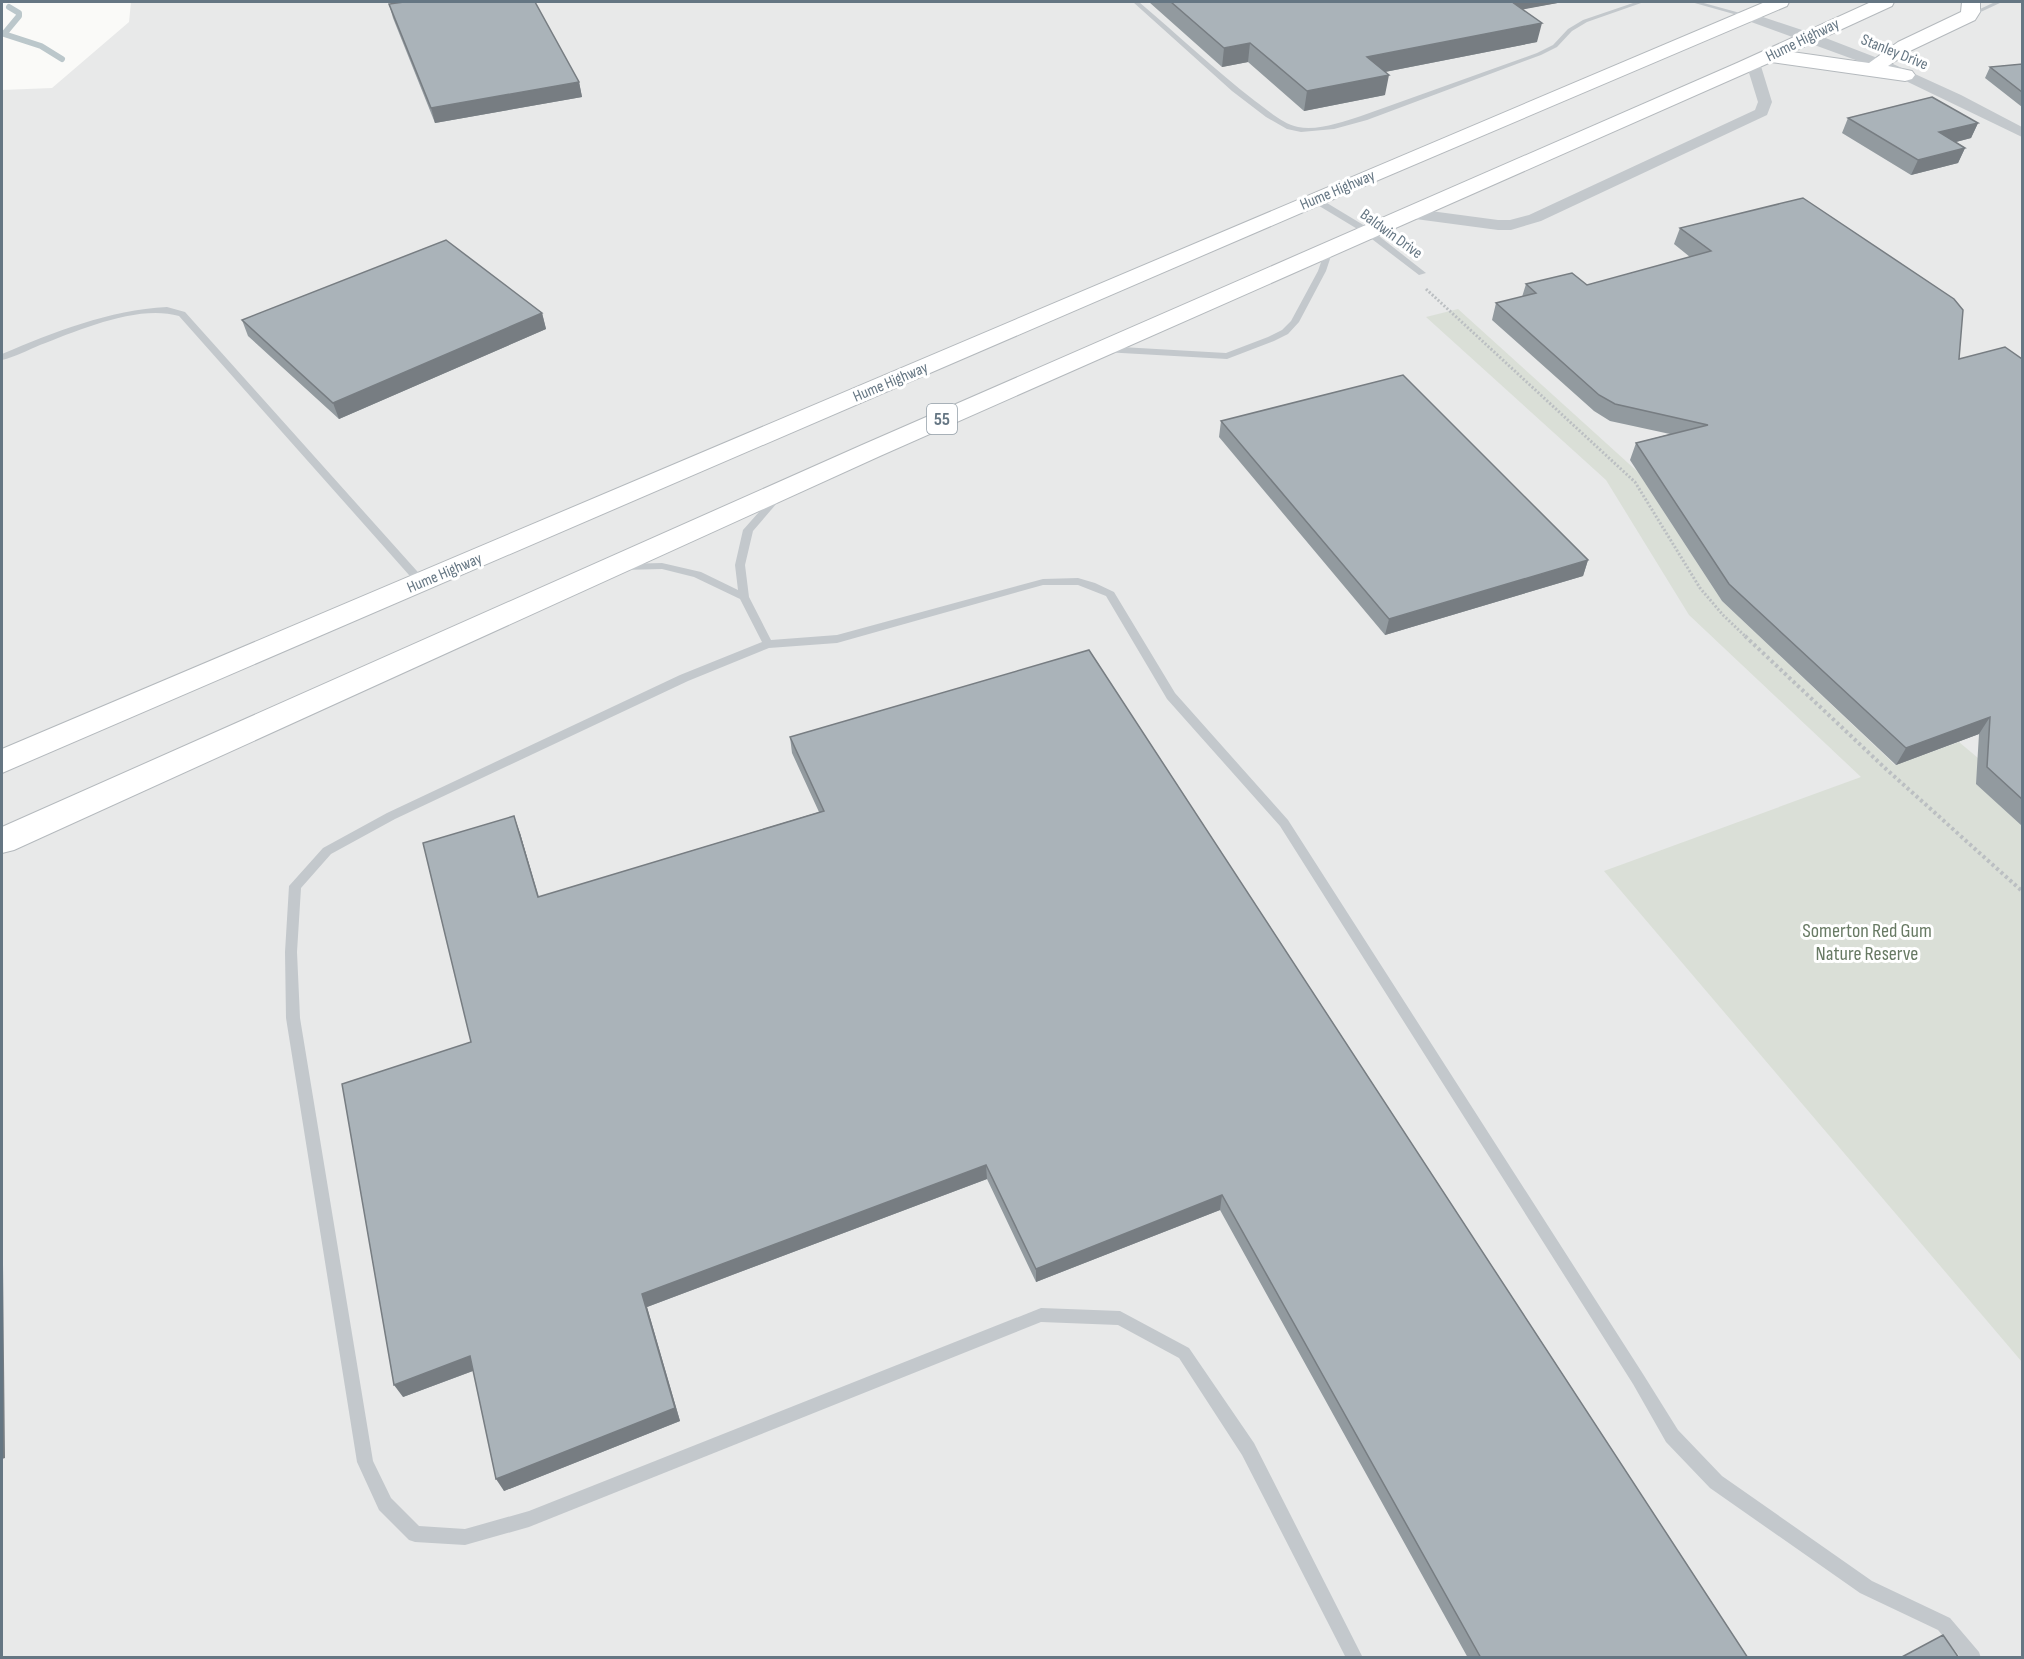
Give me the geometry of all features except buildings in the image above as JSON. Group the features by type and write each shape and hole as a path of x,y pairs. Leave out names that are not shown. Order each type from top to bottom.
{"highway":[{"name":"Hume Highway","path":"2,762 1314,199 1780,2"},
{"name":"Hume Highway","path":"2,841 785,488 1760,60 1885,2"},
{"path":"1878,64 1969,9"},
{"path":"1760,60 1803,59 1866,71 1905,75"}],"street":[{"name":"Stanley Drive","path":"1748,16 1809,36 1966,101 2022,133"},
{"name":"Hume Highway","path":"1408,213 1498,225 1511,225 1535,218 1762,111 1765,102 1760,60"}],"lane":[{"path":"1136,2 1208,67 1269,115 1290,127 1313,130 1334,127 1364,118 1539,54 1555,46 1570,30 1585,21 1641,2"},
{"path":"1694,2 1748,16"},
{"path":"1724,2 1748,16"},
{"path":"1969,9 1999,2"},
{"name":"Baldwin Drive","path":"1314,199 1367,231 1422,273"},
{"path":"1101,349 1227,356 1271,339 1285,332 1295,322 1323,271 1330,247"},
{"path":"2,357 111,318 160,308 176,310 421,582"},
{"path":"768,644 744,597 740,565 748,530 785,488"},
{"path":"606,568 662,566 697,574 744,597"},
{"path":"1355,1658 1248,1449 1184,1353 1120,1318 1041,1315 529,1519 465,1537 415,1534 385,1504 366,1462 293,1018 291,952 295,886 327,852 390,816 684,678 768,644 837,639 1043,582 1077,580 1110,594 1172,696 1284,823 1672,1436 1716,1482 1866,1587 1944,1624 1973,1658"}],"path":[{"path":"1422,273 1427,290 1635,482 1700,588 1723,615 1886,768 2022,891"}],"shaded area":[{"path":"131,2 2022,2 2022,1657 2,1657 2,90 52,88 129,22"}],"green space":[{"name":"Somerton Red Gum Nature Reserve","path":"1458,309 1638,472 1722,601 1895,765 1959,742 1978,758 1979,786 2022,826 2022,1362 1604,871 1861,777 1689,615 1606,480 1426,317"}],"waterway":[{"path":"9,7 19,13 19,16 4,34 41,46 62,59"}]}
